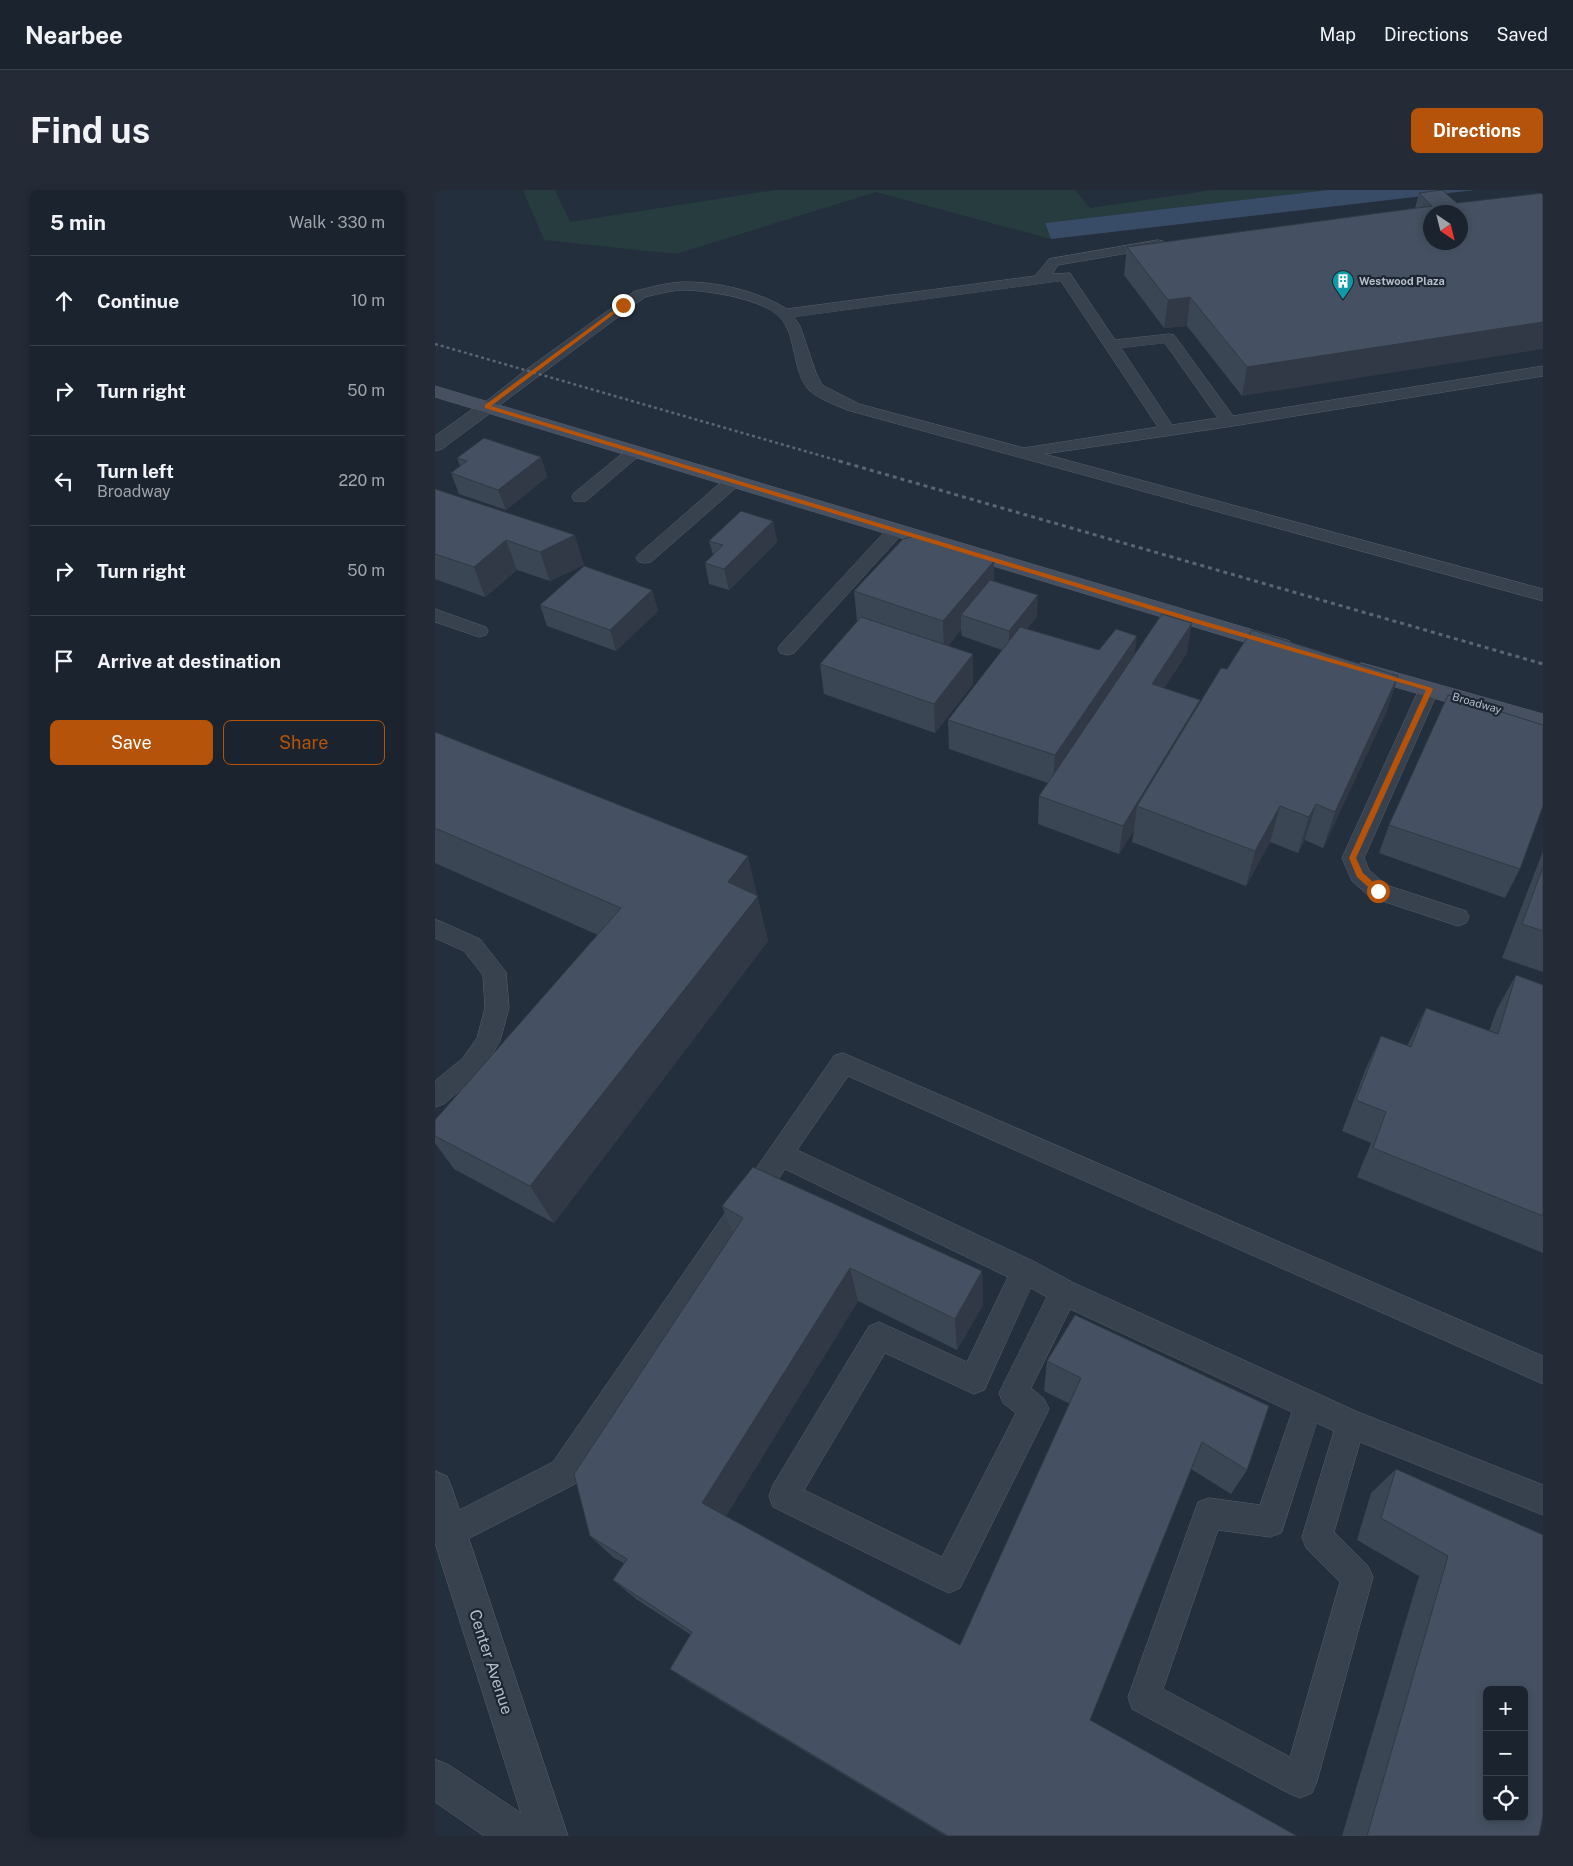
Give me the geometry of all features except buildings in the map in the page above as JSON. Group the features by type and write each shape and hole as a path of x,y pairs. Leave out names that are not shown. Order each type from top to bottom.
{"street":[{"path":"435,391 1296,650"},
{"path":"435,445 487,406"},
{"name":"Broadway","path":"1344,664 1543,722"},
{"name":"Center Avenue","path":"435,1488 547,1836"},
{"path":"435,1780 519,1836"}],"lane":[{"path":"1040,279 1054,262 1174,242"},
{"path":"785,314 1065,276 1167,429"},
{"path":"487,406 640,294 654,290 687,286 731,292 767,303 785,314 793,326 809,374 816,388 853,407 1543,596"},
{"path":"1111,345 1169,338 1228,421"},
{"path":"1021,452 1543,371"},
{"path":"580,497 635,451"},
{"path":"645,558 733,481"},
{"path":"787,649 896,530"},
{"path":"435,615 479,631"},
{"path":"1429,689 1353,858 1360,875 1378,891 1458,917"},
{"path":"435,928 473,945 494,972 497,1008 489,1040 471,1065 435,1096"},
{"path":"449,1532 563,1473 843,1063 1543,1370"},
{"path":"780,1154 1025,1271 1064,1292 1351,1424 1543,1500"},
{"path":"1025,1271 973,1380 879,1336 784,1496 949,1577 1034,1408 1013,1393 1064,1292"},
{"path":"1309,1404 1270,1522 1209,1513 1144,1697 1300,1781 1357,1577 1317,1538 1351,1424"}],"green space":[{"path":"523,190 555,190 570,222 776,190 1075,190 1090,208 1213,190 1328,190 1045,223 1051,239 876,192 676,254 544,240"}],"water":[{"path":"1328,190 1475,190 1051,239 1045,223"}],"railway":[{"path":"435,344 843,462"},
{"path":"839,461 1543,664"}],"place":[{"name":"Westwood Plaza","path":"1343,300"}],"route":[{"path":"623,305 487,406 1211,626 1429,689 1353,858 1360,875 1378,891"}]}
